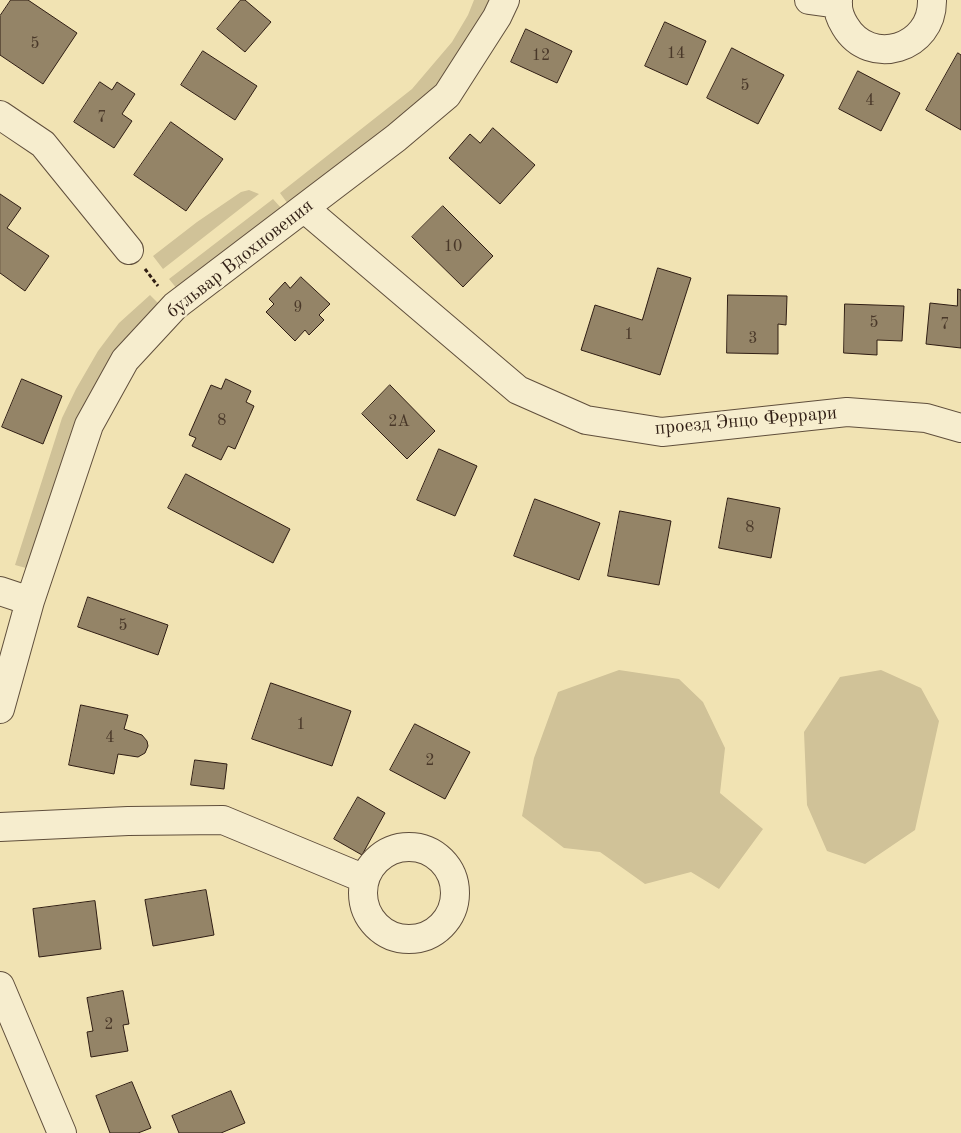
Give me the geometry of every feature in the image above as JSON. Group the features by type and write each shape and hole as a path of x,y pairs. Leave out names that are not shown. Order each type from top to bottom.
{"street":[{"name":"бульвар Вдохновения","path":"0,709 30,601 90,425 124,360 175,306 396,138 447,95 497,17 505,0"},
{"path":"809,0 838,2 841,19 848,32 860,43 875,48 891,49 906,45 919,36 928,24 932,0"},
{"path":"0,115 44,144 129,250"},
{"name":"проезд Энцо Феррари","path":"304,208 518,390 586,420 662,432 847,412 926,418 961,428"},
{"path":"0,591 30,601"},
{"path":"0,827 128,821 224,820 365,878"},
{"path":"0,986 62,1133"}],"path":[{"path":"129,250 175,306"}],"shaded area":[{"path":"474,0 491,0 453,65 432,90 413,109 288,204 280,193 412,89 452,42 468,15"},
{"path":"249,190 259,194 163,269 153,256 197,222 241,192"},
{"path":"273,199 282,209 178,290 169,279"},
{"path":"150,295 160,305 33,558 26,568 15,565 62,418 76,389 98,351 119,323"},
{"path":"619,670 679,679 703,702 725,748 720,793 763,829 719,889 691,872 645,884 600,852 564,848 522,816 534,758 558,692"},
{"path":"881,670 921,688 939,721 915,830 865,864 827,851 807,805 804,732 840,677"}],"building":[{"path":"11,0 28,0 77,33 43,84 0,55 0,16"},
{"path":"241,0 245,0 271,22 245,52 217,29"},
{"path":"665,22 706,41 687,85 645,66"},
{"path":"526,29 572,51 557,83 511,62"},
{"path":"732,48 784,75 758,124 707,98"},
{"path":"203,51 257,86 235,120 181,85"},
{"path":"958,53 961,55 961,130 926,110"},
{"path":"858,71 900,93 881,131 839,109"},
{"path":"100,82 112,90 117,82 135,94 122,114 132,121 114,148 74,122"},
{"path":"171,122 223,159 186,211 134,175"},
{"path":"493,128 535,165 500,204 449,158 470,134 480,143"},
{"path":"0,194 21,208 7,228 49,256 25,291 0,273"},
{"path":"443,206 493,256 463,287 412,237"},
{"path":"658,268 691,278 660,375 581,350 595,305 642,320"},
{"path":"301,277 330,304 319,315 324,320 309,335 305,330 295,341 266,312 274,304 269,299 285,282 290,288"},
{"path":"958,289 961,290 961,348 926,344 930,303 957,306"},
{"path":"728,295 787,296 786,325 778,324 778,354 727,353"},
{"path":"845,304 904,306 902,341 877,340 877,355 844,353"},
{"path":"22,379 62,396 43,444 2,427"},
{"path":"226,379 251,391 246,402 254,406 235,449 228,446 221,460 192,446 196,438 189,435 211,385 221,389"},
{"path":"390,385 435,431 407,459 362,414"},
{"path":"439,449 477,466 455,516 417,500"},
{"path":"186,474 290,529 273,563 168,508"},
{"path":"728,498 780,508 771,558 719,548"},
{"path":"535,499 600,523 579,580 514,556"},
{"path":"620,511 671,521 659,585 608,576"},
{"path":"88,597 168,625 158,655 78,627"},
{"path":"271,683 351,711 332,766 252,739"},
{"path":"81,705 128,715 124,729 142,735 147,741 148,746 145,753 138,757 118,754 114,774 69,765"},
{"path":"415,724 470,752 445,799 390,770"},
{"path":"195,760 227,764 224,789 191,785"},
{"path":"358,797 385,813 362,855 334,839"},
{"path":"206,890 214,935 153,946 145,900"},
{"path":"95,901 101,949 39,957 33,909"},
{"path":"123,991 129,1024 123,1025 128,1051 91,1057 87,1032 93,1031 87,998"},
{"path":"132,1082 151,1128 138,1133 110,1133 96,1096"},
{"path":"231,1091 245,1123 221,1133 179,1133 172,1116"}]}
